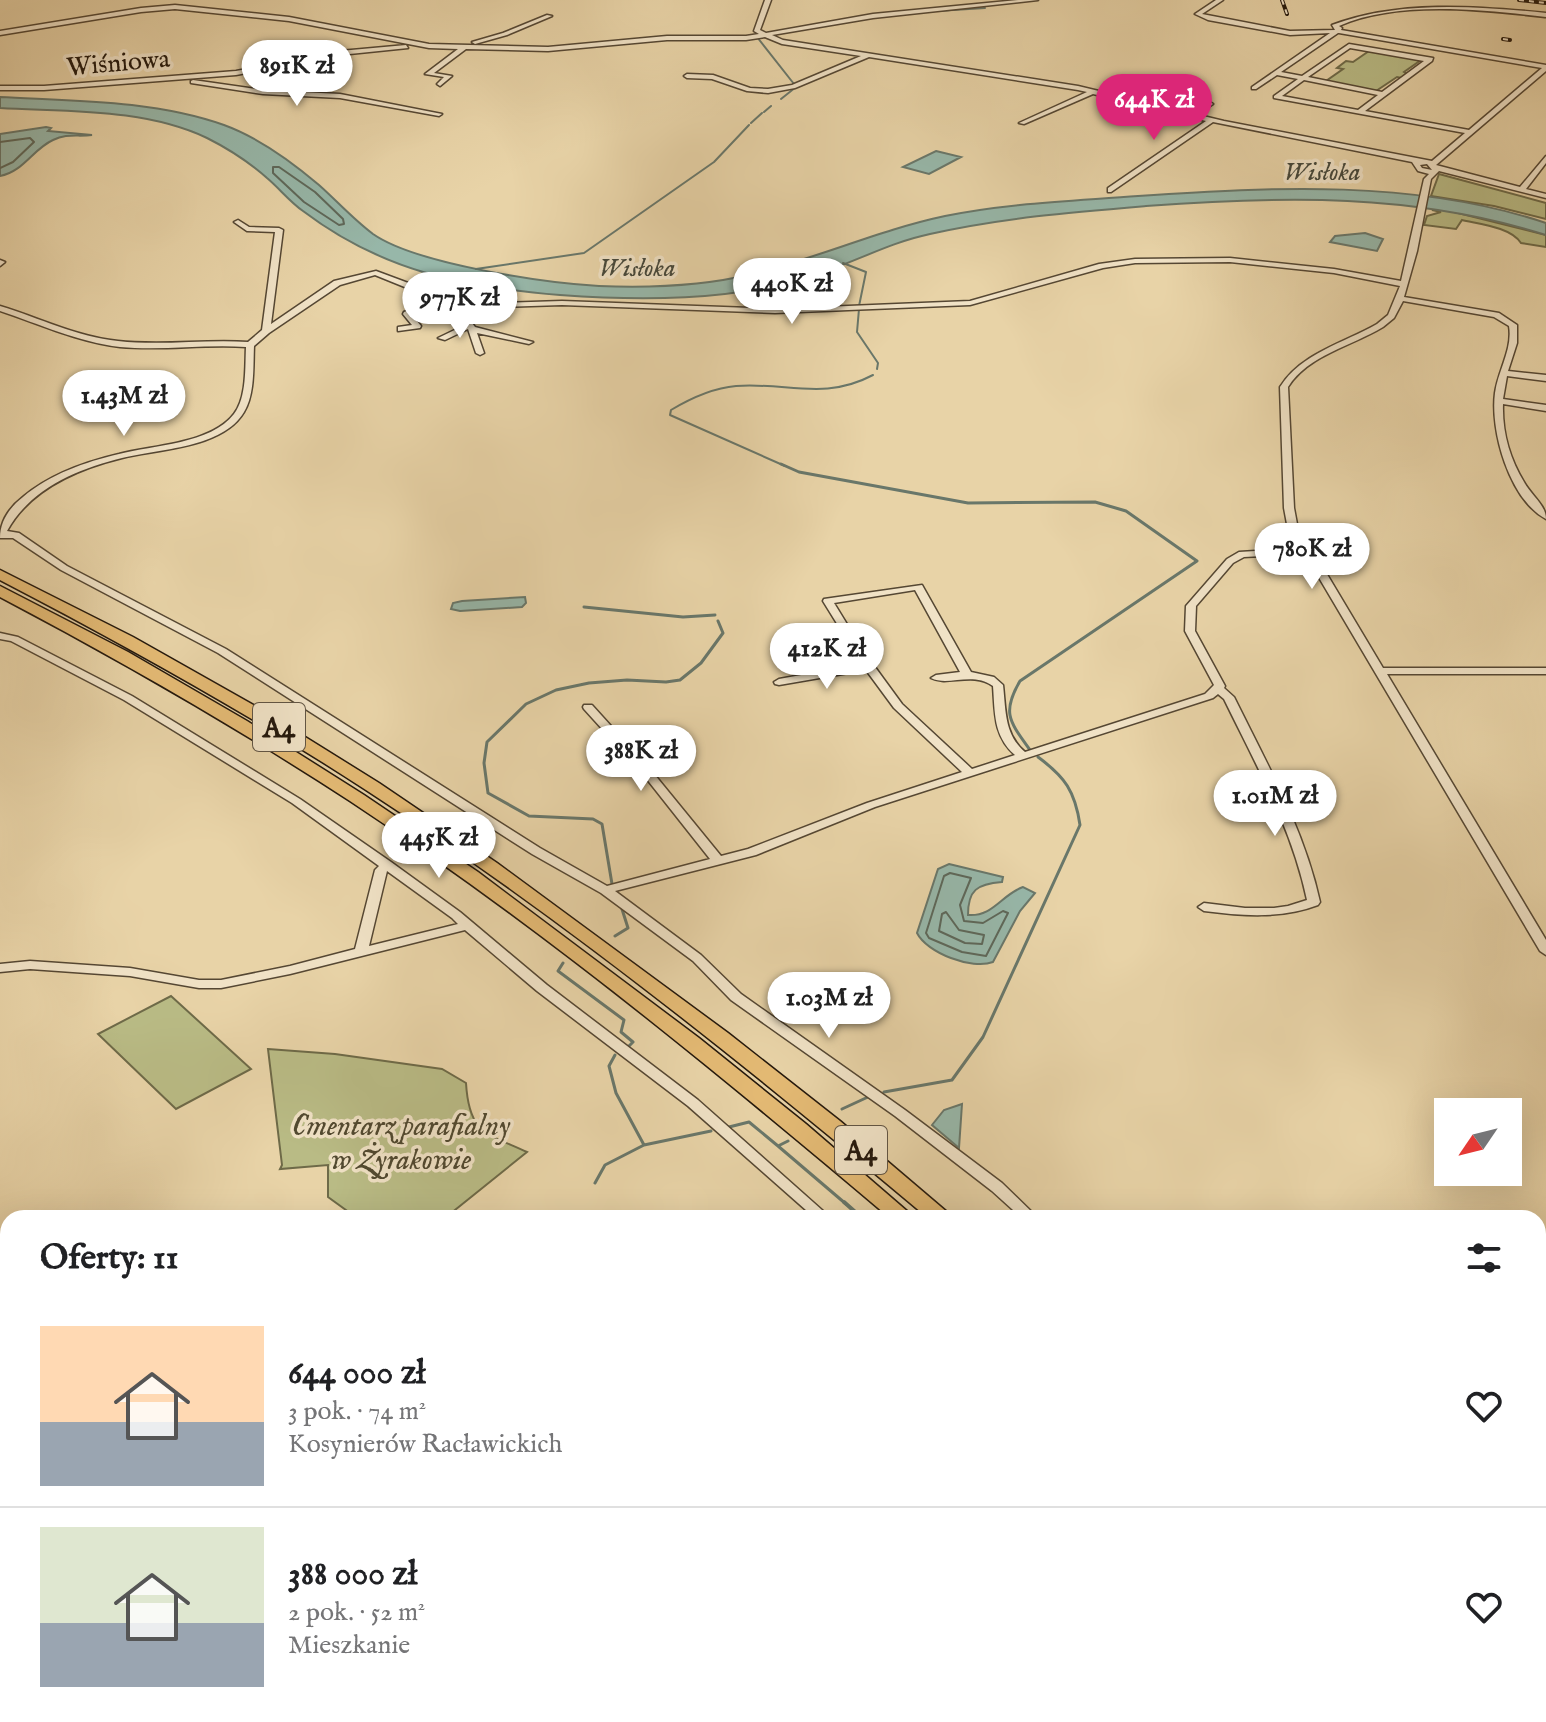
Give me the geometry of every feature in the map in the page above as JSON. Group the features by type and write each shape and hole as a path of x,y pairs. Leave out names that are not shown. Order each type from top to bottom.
{"highway":[{"name":"A4","path":"0,574 129,639 246,707 428,822 631,966 933,1210"},
{"name":"A4","path":"0,591 110,648 270,743 399,827 520,912 696,1046 894,1210"}],"street":[{"path":"768,0 757,30 787,43 1094,91 1546,193"},
{"path":"954,0 966,8"},
{"path":"0,33 175,7 295,20 429,46 554,49 660,39 740,38 873,16 1035,0"},
{"path":"1220,0 1198,14 1290,33 1336,32 1546,68"},
{"path":"1254,88 1336,32 1339,28 1334,26 1345,19 1402,9 1485,9 1546,15"},
{"path":"440,84 449,76 428,74 460,47 505,34 549,16"},
{"name":"Wiśniowa","path":"0,88 44,88 244,72 348,52 429,46"},
{"path":"1430,60 1350,46 1276,97 1470,132"},
{"path":"1359,112 1443,50"},
{"path":"687,76 726,79 752,91 795,86 869,56"},
{"path":"1422,171 1546,68"},
{"path":"1276,73 1384,94"},
{"path":"175,78 256,91 340,96 439,114"},
{"path":"1022,123 1094,91"},
{"path":"1159,93 1210,104"},
{"path":"1162,106 1178,98"},
{"path":"1111,190 1212,120"},
{"path":"1524,188 1546,159"},
{"path":"1429,168 1404,284 1389,318 1300,369 1284,387 1289,508 1292,524 1307,551 1546,951"},
{"path":"238,222 247,229 279,230 266,331"},
{"path":"0,308 69,333 106,342 160,346 250,345 337,283 373,273 419,290 504,305 555,303 775,311 935,307 988,300 1115,263 1207,259 1334,271 1404,284"},
{"path":"458,296 453,303 471,328 480,353"},
{"path":"401,329 417,326 407,314 458,296"},
{"path":"1399,298 1507,319 1513,325 1515,338 1497,401 1504,446 1515,478 1546,516"},
{"path":"442,338 471,328 528,346"},
{"path":"250,345 242,410 234,420 199,439 121,456 60,477 14,510 0,534 16,535 64,568 222,651 536,851 605,890 697,958 736,997 900,1113 1022,1210"},
{"path":"1503,373 1546,378"},
{"path":"1497,401 1546,408"},
{"path":"1219,690 1219,683 1190,631 1191,606 1230,561 1242,554 1307,551"},
{"path":"967,675 918,587 828,601 898,706 970,773"},
{"path":"0,636 14,639 128,698 296,801 387,865 693,1103 815,1210"},
{"path":"779,682 869,666"},
{"path":"1378,671 1546,671"},
{"path":"936,678 967,675 990,679 998,685 999,722 1015,750 1023,756"},
{"path":"605,890 782,842 871,805 1200,699 1219,690"},
{"path":"1204,907 1276,912 1300,909 1314,902 1311,879 1298,846 1229,697 1219,690"},
{"path":"588,707 646,771 718,861"},
{"path":"361,952 381,870 387,865"},
{"path":"0,968 30,965 116,971 199,984 221,984 468,925"}],"green space":[{"path":"1369,51 1421,60 1404,72 1407,74 1402,78 1397,77 1376,91 1326,81 1343,69 1337,68 1346,61 1353,62"},
{"path":"1439,174 1546,203 1546,219 1494,206 1431,196"},
{"path":"1442,209 1546,235 1546,247 1521,243 1510,233 1462,220 1456,229 1424,225 1427,216 1441,212 1432,210"},
{"path":"171,996 251,1069 176,1109 98,1034"},
{"name":"Cmentarz parafialny w Żyrakowie","path":"268,1049 335,1054 442,1069 466,1083 471,1113 482,1130 527,1152 455,1210 346,1210 328,1197 328,1165 280,1169"}],"water":[{"path":"0,97 141,106 224,125 286,159 373,234 393,245 449,263 576,284 637,287 715,281 777,267 945,216 1017,205 1240,190 1344,190 1446,199 1546,223 1546,235 1447,211 1397,205 1247,200 1065,213 957,228 899,243 808,277 717,295 622,298 524,292 457,281 393,262 363,248 303,211 238,156 183,128 105,113 0,108"},
{"path":"51,128 48,131 92,135 53,140 15,170 0,176 0,134"},
{"path":"936,151 961,157 929,174 903,167"},
{"path":"1365,233 1383,239 1377,251 1330,242 1335,236"},
{"path":"525,597 526,603 522,607 451,609 453,603 462,601"},
{"path":"949,864 1003,877 1002,882 986,884 972,894 968,915 984,913 1023,887 1035,893 1020,911 993,962 974,964 951,958 930,947 917,933 938,869"},
{"path":"962,1104 959,1148 932,1125 944,1110"}],"waterway":[{"path":"937,11 985,8"},
{"path":"757,37 794,84"},
{"path":"781,99 796,87"},
{"path":"764,112 771,106"},
{"path":"751,123 762,113"},
{"name":"Wisłoka","path":"476,269 584,253 714,162 749,125"},
{"path":"843,263 866,272 859,306"},
{"path":"859,309 857,332 878,363 877,369"},
{"path":"785,466 670,415 671,410 702,394 727,387 755,385 822,389 855,383 873,375"},
{"path":"781,464 799,472 968,503 1095,502 1126,511 1197,561 1020,681 1011,701 1010,717 1030,750"},
{"path":"584,607 683,617 715,615"},
{"path":"612,884 602,824 593,819 529,816 488,793 484,763 487,742 526,704 556,690 589,683 680,680 701,663 723,633 718,621"},
{"path":"884,1092 952,1080 983,1037 1080,825 1072,794 1055,771 1038,757"},
{"path":"615,936 628,928 621,906"},
{"path":"563,963 558,971 624,1020 621,1032 633,1042 627,1048"},
{"path":"615,1055 609,1066 616,1093 644,1145"},
{"path":"842,1109 868,1097"},
{"path":"729,1127 749,1122 778,1146"},
{"path":"644,1145 711,1131"},
{"path":"778,1146 788,1141"},
{"path":"595,1183 605,1165 644,1145"},
{"path":"778,1146 846,1204"},
{"path":"844,1202 853,1210"}],"railway":[{"path":"1282,0 1287,14"},
{"path":"1519,0 1546,3"},
{"path":"1503,39 1510,40"}]}
